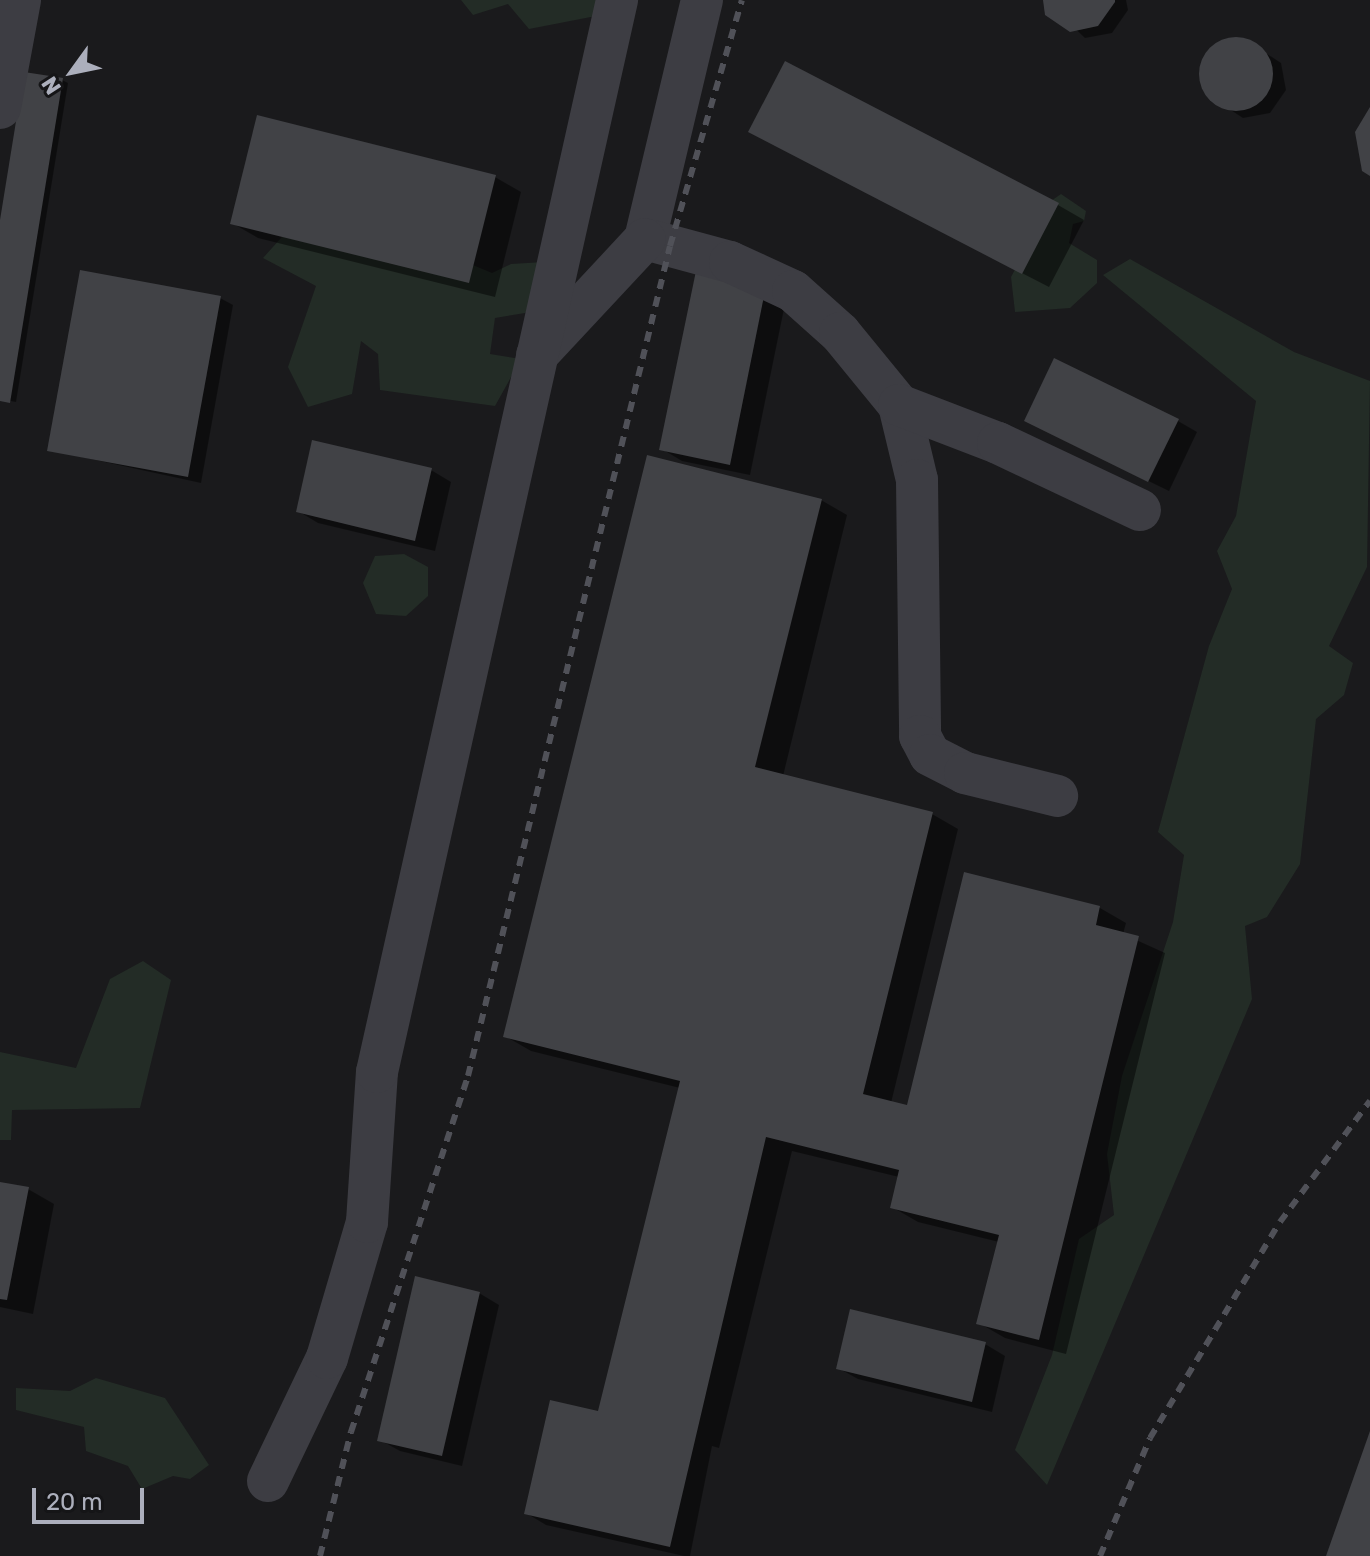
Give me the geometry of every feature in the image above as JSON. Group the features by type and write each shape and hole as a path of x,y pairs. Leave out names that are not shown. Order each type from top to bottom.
{"street":[{"path":"0,108 20,0"},
{"path":"268,1481 327,1358 367,1222 377,1072 617,0"},
{"path":"535,357 645,239 702,0"},
{"path":"645,239 730,262 793,291 840,333 899,405 917,480 920,736 930,755 965,773 1057,796"},
{"path":"899,405 998,443 1140,510"}],"shaded area":[{"path":"461,0 601,0 601,15 529,29 508,4 473,15"},
{"path":"1061,194 1086,211 1084,221 1073,224 1069,243 1097,260 1097,283 1070,308 1015,312 1011,277 1033,236 1038,210"},
{"path":"290,228 451,256 492,273 511,264 544,262 551,290 525,313 495,318 490,354 521,359 495,406 380,390 378,354 361,341 352,394 308,407 288,367 316,286 263,258"},
{"path":"1130,259 1294,352 1370,381 1367,567 1329,646 1353,663 1344,695 1316,719 1300,864 1267,917 1245,926 1252,999 1047,1485 1015,1450 1052,1355 1079,1239 1114,1215 1107,1154 1122,1076 1173,922 1184,855 1158,832 1209,646 1232,589 1217,551 1236,516 1256,401 1103,275"},
{"path":"404,554 428,567 428,596 406,616 376,614 363,583 375,556"},
{"path":"143,961 171,980 140,1108 12,1110 11,1140 0,1140 0,1052 76,1068 110,979"},
{"path":"96,1378 165,1398 209,1465 190,1479 173,1476 142,1489 128,1466 86,1451 84,1427 16,1410 16,1388 70,1391"}],"building":[{"path":"1043,0 1115,2 1098,26 1070,32 1045,15"},
{"path":"1236,37 1250,40 1262,48 1270,60 1273,74 1270,88 1262,100 1250,108 1236,111 1222,108 1210,100 1202,88 1199,74 1202,60 1210,48 1222,40"},
{"path":"785,61 1059,203 1022,274 748,132"},
{"path":"24,72 63,78 10,403 0,401 0,220"},
{"path":"1370,107 1370,176 1362,171 1355,132"},
{"path":"257,115 496,175 469,283 230,224"},
{"path":"697,266 767,281 730,465 659,450"},
{"path":"80,270 221,296 188,477 47,451"},
{"path":"1054,358 1179,419 1148,482 1024,421"},
{"path":"312,440 432,468 415,541 296,512"},
{"path":"647,455 822,499 755,767 933,812 863,1094 907,1105 964,872 1100,906 1096,925 1139,936 1039,1340 976,1324 999,1235 890,1208 899,1170 766,1137 670,1547 524,1514 550,1400 598,1411 680,1081 503,1037"},
{"path":"0,1182 29,1187 7,1300 0,1299"},
{"path":"415,1276 480,1292 442,1456 377,1441"},
{"path":"850,1309 986,1342 972,1402 836,1369"},
{"path":"1370,1431 1370,1556 1326,1556"}],"railway":[{"path":"320,1556 351,1432 468,1076 670,246 742,0"},
{"path":"1100,1556 1150,1438 1280,1222 1370,1101"}]}
